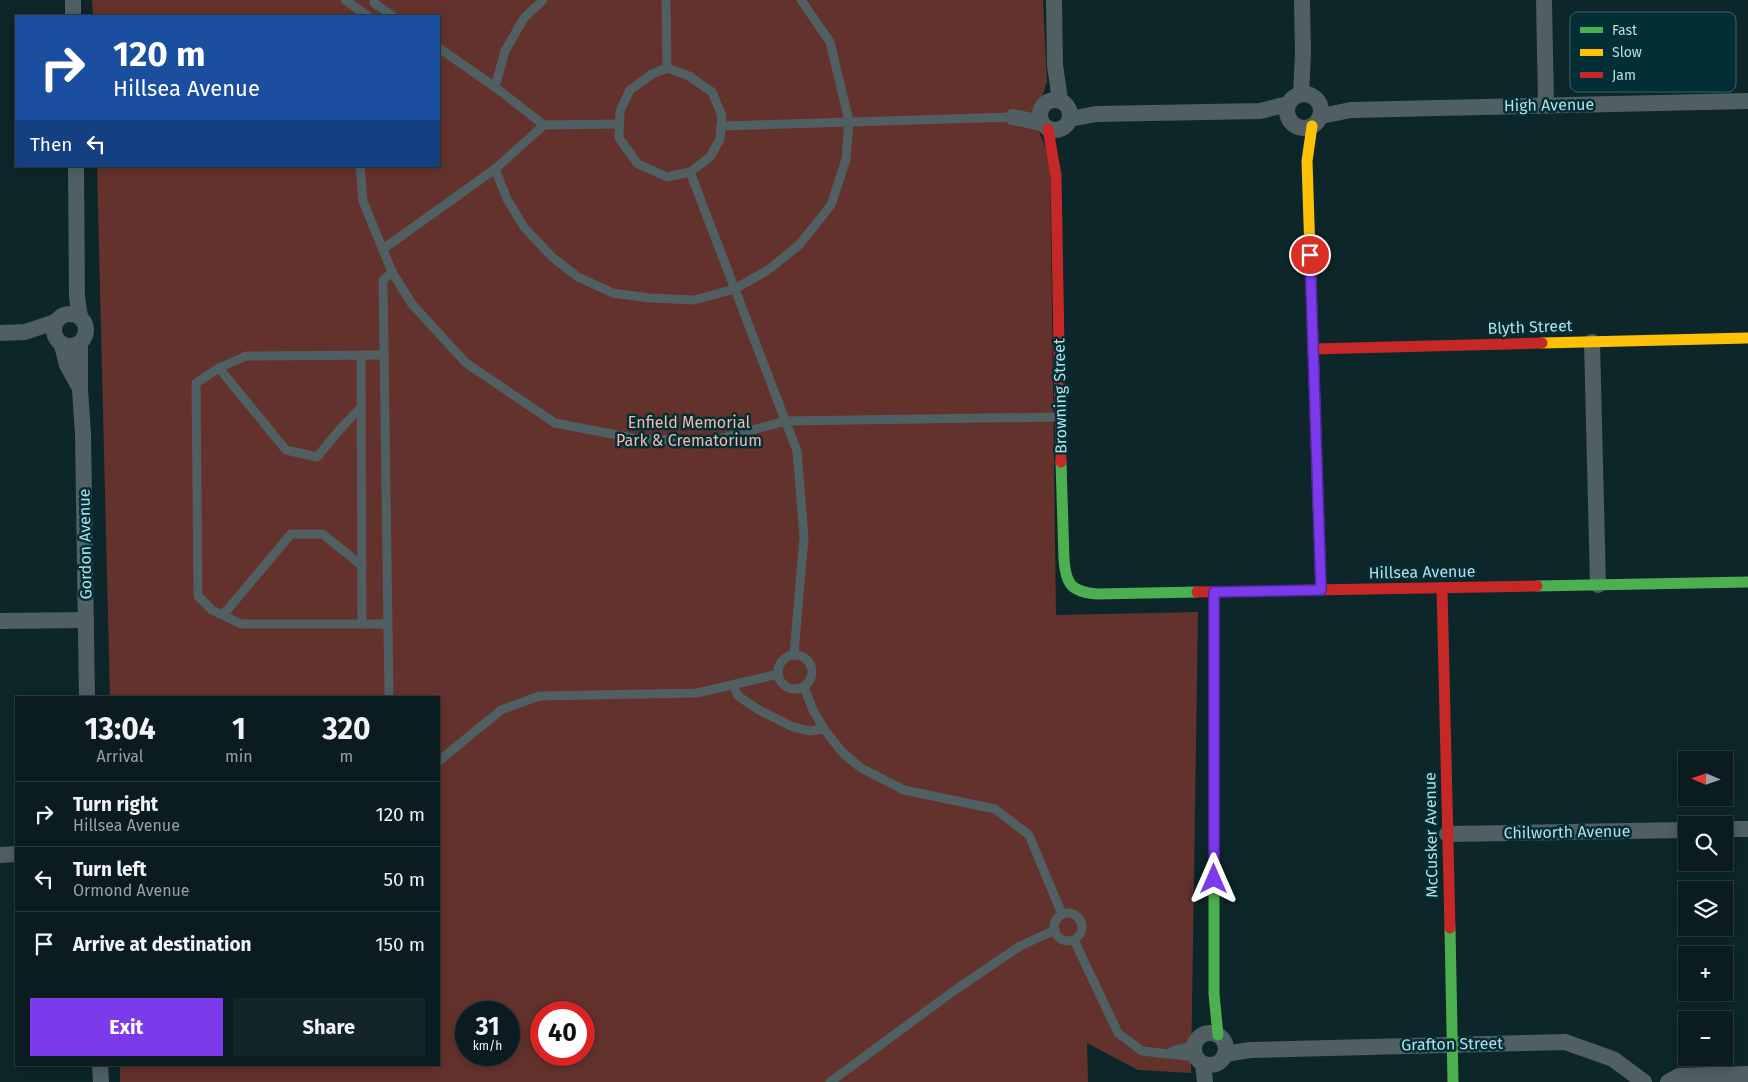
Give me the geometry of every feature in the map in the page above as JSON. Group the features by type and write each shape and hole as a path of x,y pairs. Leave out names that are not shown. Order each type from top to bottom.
{"street":[{"path":"73,0 73,15"},
{"name":"Browning Street","path":"1054,0 1064,574 1071,587 1084,594 1097,594"},
{"path":"1302,0 1321,590"},
{"path":"1544,0 1546,105"},
{"name":"High Avenue","path":"1013,117 1748,101"},
{"name":"Gordon Avenue","path":"76,167 77,262 69,285 63,327 68,365 80,390"},
{"name":"Gordon Avenue","path":"63,327 86,325 86,335 80,343 80,390 83,434 87,696"},
{"path":"0,333 63,327 72,346 80,343"},
{"name":"Blyth Street","path":"1313,349 1748,338"},
{"path":"1592,342 1598,585"},
{"name":"Hillsea Avenue","path":"1097,594 1748,582"},
{"name":"McCusker Avenue","path":"1442,588 1453,1082"},
{"path":"1205,1082 1210,1050 1214,994 1214,592"},
{"path":"0,622 86,620"},
{"path":"1733,829 1748,829"},
{"name":"Chilworth Avenue","path":"1447,834 1678,830"},
{"path":"0,855 15,854"},
{"name":"Grafton Street","path":"1210,1050 1565,1042 1613,1058 1644,1082"},
{"path":"1210,1050 1212,1082"},
{"path":"100,1066 101,1082"},
{"path":"1668,1082 1679,1076 1748,1074"}],"lane":[{"path":"345,0 367,15"},
{"path":"495,87 505,52 524,18 543,0"},
{"path":"666,0 667,68"},
{"path":"495,169 508,199 524,227 552,256 578,277 613,293 650,298 694,300 735,289 768,270 799,245 830,205 846,159 849,121 830,42 801,0"},
{"path":"368,15 374,2 392,15"},
{"path":"440,49 495,87 544,125 620,124"},
{"path":"667,68 689,76 712,92 722,116 720,139 710,157 690,172 666,177 638,164 620,138 620,124 620,111 630,90 652,74 667,68"},
{"path":"721,126 1013,117"},
{"path":"383,249 495,169 544,125"},
{"path":"360,167 363,201 392,272 412,304 466,363 556,423 638,439 711,441 786,421 1060,417"},
{"path":"690,172 797,451 804,538 794,654"},
{"path":"389,696 382,280 392,272"},
{"path":"361,355 362,624"},
{"path":"384,355 246,356 219,368 196,383 198,596 212,610 241,624 388,624"},
{"path":"219,368 286,450 317,457 361,408"},
{"path":"223,615 291,534 323,534 362,566"},
{"path":"794,654 805,658 812,667 811,678 804,687 796,689 788,687 782,682 778,674 781,662 794,654"},
{"path":"440,760 501,710 539,696 698,694 778,674"},
{"path":"733,685 738,696 759,710 793,727 810,731 824,729"},
{"path":"804,687 813,710 824,729 842,752 861,768 904,790 995,808 1029,835 1062,914"},
{"path":"1062,914 1073,914 1081,921 1082,932 1074,940 1062,940 1054,930 1056,921 1062,914"},
{"path":"830,1082 955,990 1020,946 1054,930"},
{"path":"1074,940 1118,1033 1142,1051 1210,1050"}],"green space":[{"name":"Enfield Memorial Park & Crematorium","path":"92,0 1043,0 1047,81 1035,121 1050,160 1056,615 1198,612 1191,1073 1138,1070 1087,1043 1088,1082 120,1082 120,1066 440,1066 440,696 110,696 97,167 440,167 440,15 93,15"}],"traffic: fast":[{"path":"1061,462 1064,560 1066,576 1072,586 1088,593 1097,594 1197,592"},
{"path":"1537,586 1748,582"},
{"path":"1214,884 1214,994 1218,1035"},
{"path":"1450,928 1453,1082"}],"traffic: slow":[{"path":"1312,126 1307,161 1321,590"},
{"path":"1542,343 1748,338"},
{"path":"1214,592 1214,884"}],"traffic: jam":[{"path":"1048,129 1056,176 1061,462"},
{"path":"1313,349 1542,343"},
{"path":"1197,592 1537,586"},
{"path":"1442,588 1450,928"}],"route":[{"path":"1214,879 1214,592 1321,590 1310,255"}]}
